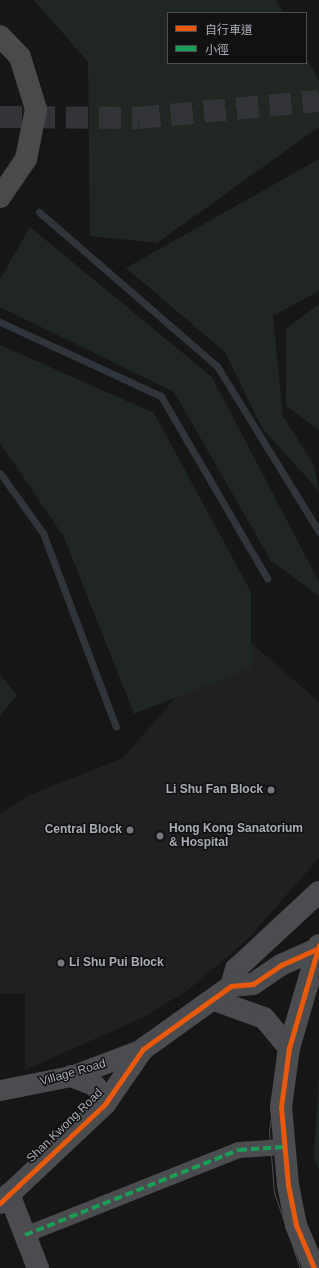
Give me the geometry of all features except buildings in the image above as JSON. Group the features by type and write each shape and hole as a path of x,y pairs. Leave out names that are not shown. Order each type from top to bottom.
{"main road":[{"path":"0,36 20,57 31,85 36,109 26,159 0,197"}],"street":[{"path":"319,892 236,969 231,986 253,984 280,965 319,947"},
{"path":"314,1268 296,1225 284,1147 281,1107 290,1048 319,947"},
{"name":"Shan Kwong Road","path":"5,1198 105,1104 143,1050 214,1000 231,986"},
{"path":"214,1000 264,1018 290,1048"},
{"name":"Village Road","path":"0,1090 71,1076 143,1050"},
{"path":"71,1076 87,1079 103,1095 105,1104"},
{"path":"25,1235 238,1150 284,1147"},
{"path":"5,1198 25,1235 38,1268"}],"shaded area":[{"path":"34,0 276,0 282,12 167,12 167,64 307,64 307,59 319,81 319,127 157,243 90,236 88,62"},
{"path":"319,159 319,291 273,316 283,416 314,465 319,491 262,428 225,352 126,268"},
{"path":"30,227 212,377 319,582 319,596 271,561 174,392 0,307 0,279"},
{"path":"319,304 319,430 286,406 286,329"},
{"path":"0,345 154,413 251,592 251,668 134,714 64,537 0,443"},
{"name":"Hong Kong Sanatorium & Hospital","path":"235,629 319,702 319,858 246,941 188,990 144,1017 25,1070 25,994 0,994 0,814 27,796 123,758"},
{"path":"0,675 17,695 0,716"},
{"path":"319,1074 319,1171 314,1155"}],"waterway":[{"path":"39,212 217,366 319,532"},
{"path":"0,322 161,396 267,578"},
{"path":"0,473 43,533 116,727"}],"tunnel":[{"path":"0,117 138,118 319,101"}],"tram line":[{"path":"300,1268 274,1192 269,1130 284,1039 297,996 319,947"}],"marked path":[{"path":"25,1235 239,1150 284,1147"}],"cycle path":[{"path":"314,1268 296,1225 288,1185 281,1107 289,1048 319,945"},
{"path":"0,1203 105,1104 143,1049 231,986 253,984 281,965 319,948"}],"place":[{"name":"Li Shu Fan Block","path":"271,790"},
{"name":"Central Block","path":"130,830"},
{"name":"Hong Kong Sanatorium & Hospital","path":"160,836"},
{"name":"Li Shu Pui Block","path":"61,963"}]}
